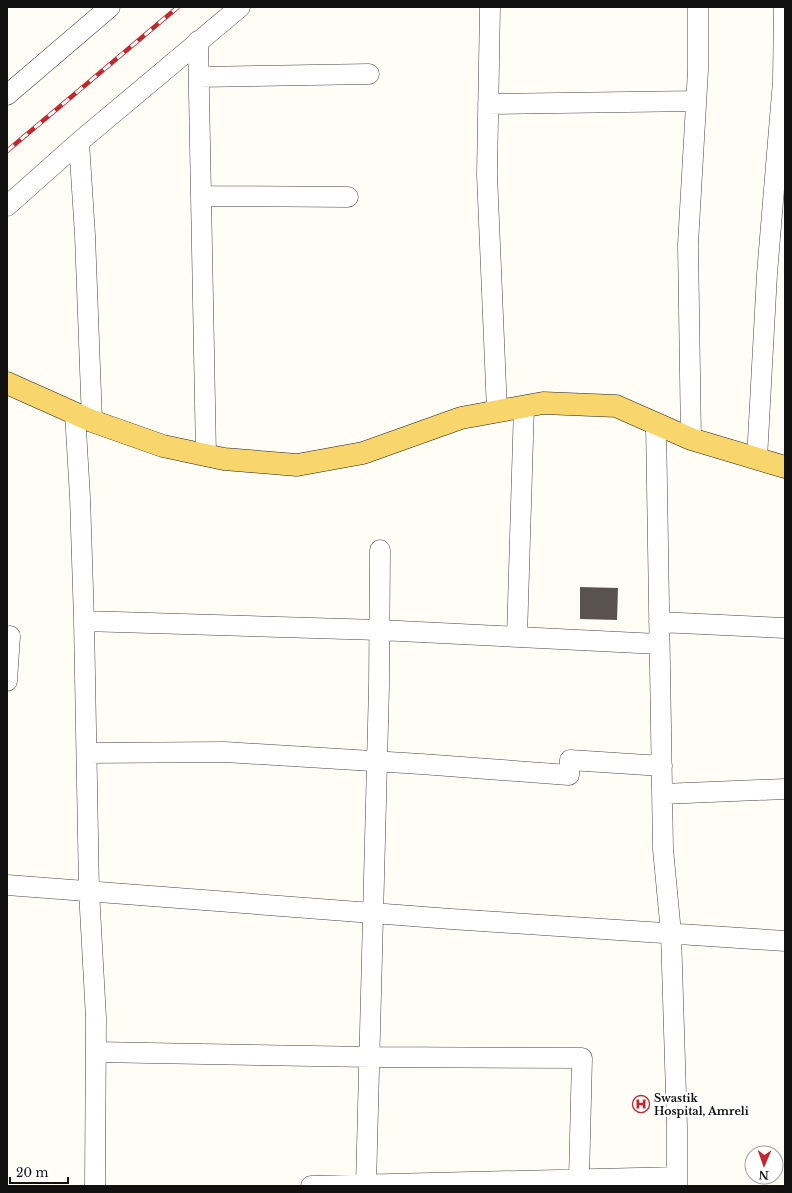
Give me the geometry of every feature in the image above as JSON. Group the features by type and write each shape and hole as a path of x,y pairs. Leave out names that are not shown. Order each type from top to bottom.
{"main road":[{"path":"7,383 84,417 163,446 224,459 297,465 363,453 461,418 544,403 616,406 691,439 785,467"}],"street":[{"path":"7,95 110,7"},
{"path":"7,206 79,142 240,7"},
{"path":"490,7 487,174 498,411"},
{"path":"691,439 688,244 696,101 698,7"},
{"path":"757,459 767,274 783,82 784,7"},
{"path":"198,41 206,455"},
{"path":"199,77 369,74"},
{"path":"488,104 696,101"},
{"path":"79,142 85,235 84,417 80,497 89,891 96,1052 95,1186"},
{"path":"201,196 348,197"},
{"path":"517,637 524,406"},
{"path":"311,1186 579,1179 677,1181 678,1126 672,933 663,849 656,424"},
{"path":"366,1185 377,761 380,550"},
{"path":"84,621 379,630 660,644"},
{"path":"659,622 785,628"},
{"path":"7,681 10,636"},
{"path":"87,753 224,752 569,775 570,760 662,766"},
{"path":"662,794 785,789"},
{"path":"7,885 372,913 785,940"},
{"path":"96,1052 370,1057 582,1058 579,1179"}],"building":[{"path":"580,587 618,588 617,620 580,619"}],"railway":[{"path":"7,151 178,7"}],"place":[{"name":"Swastik Hospital, Amreli","path":"641,1104"}]}
